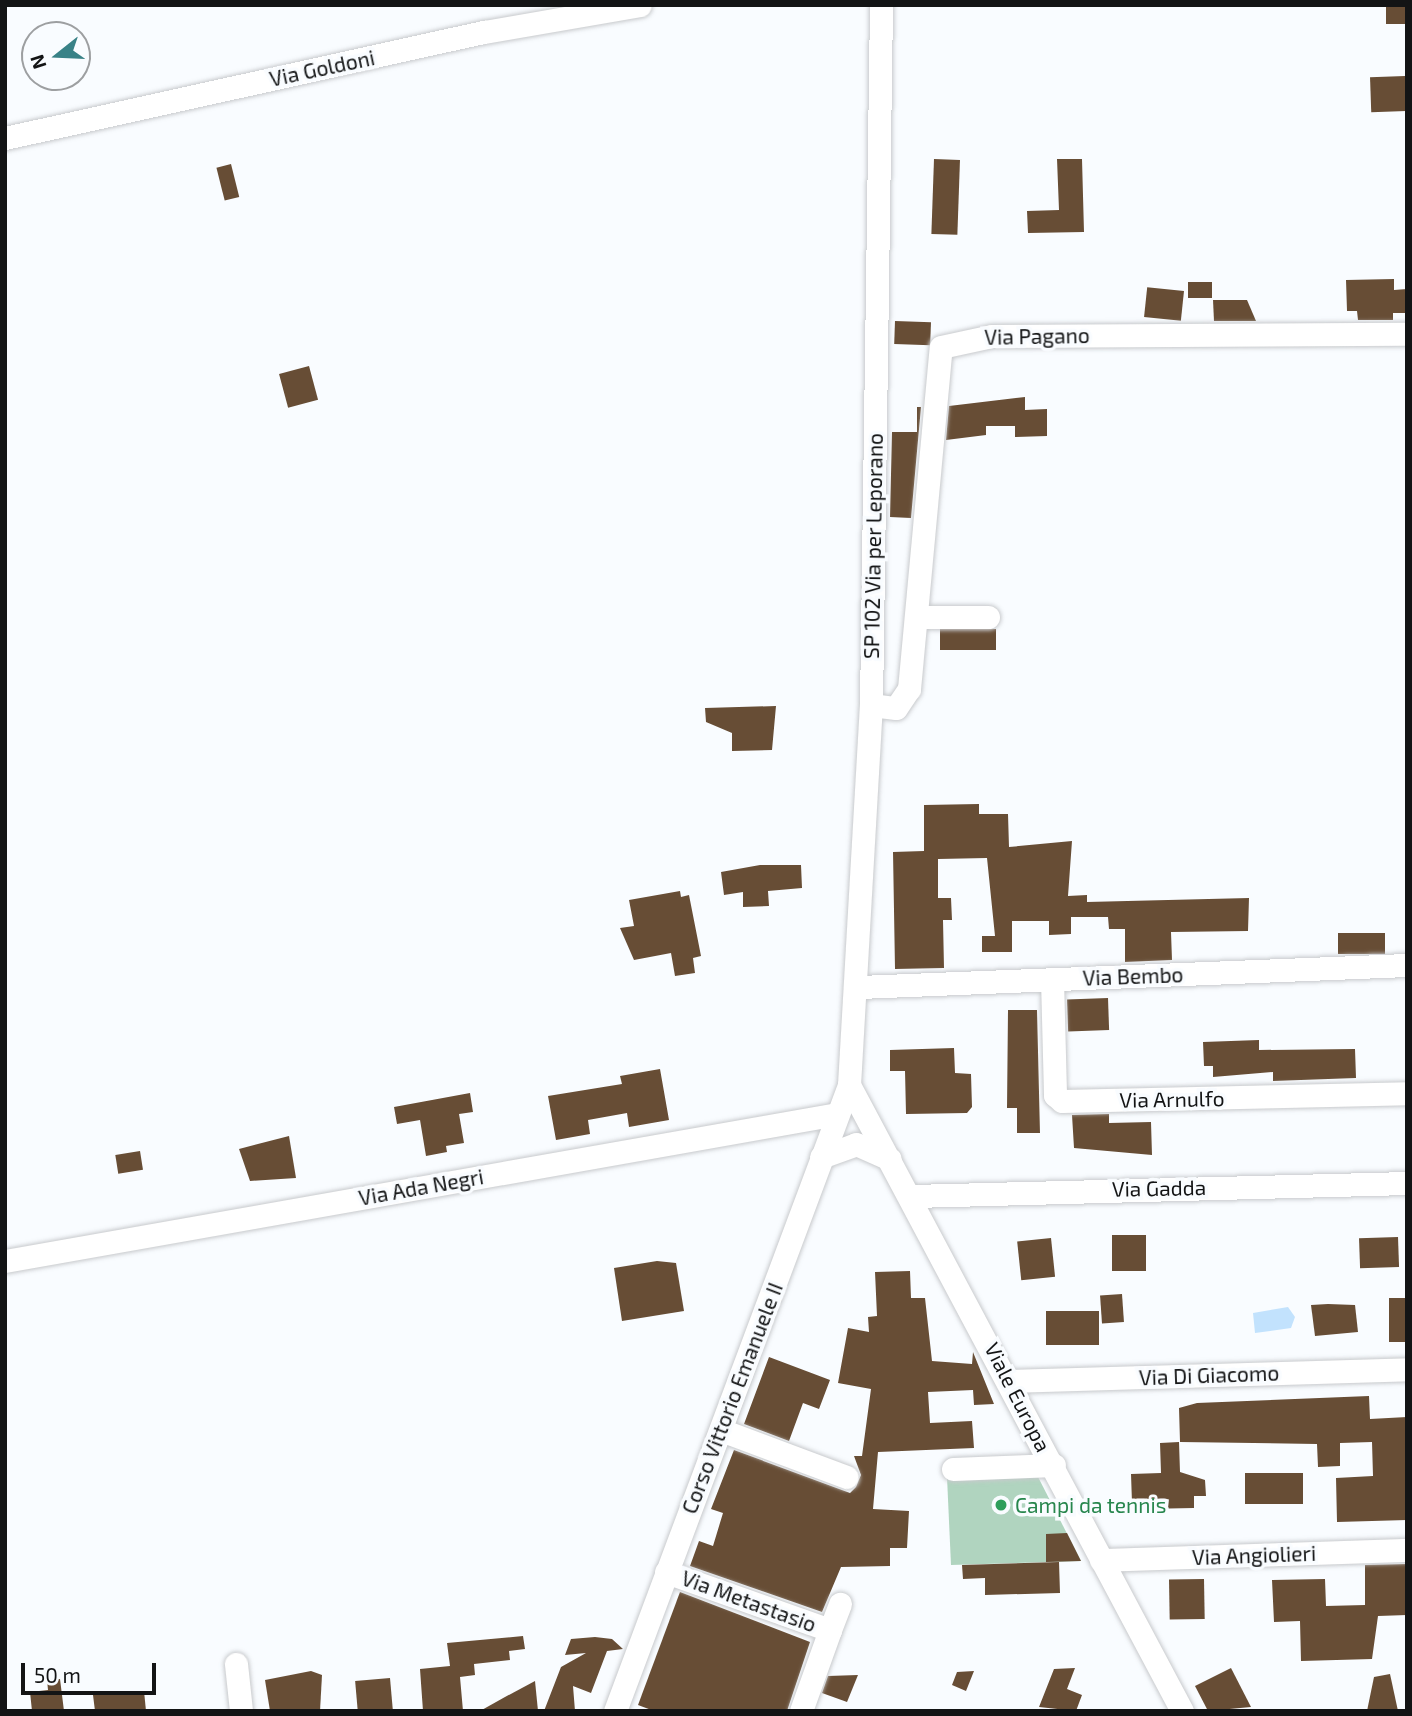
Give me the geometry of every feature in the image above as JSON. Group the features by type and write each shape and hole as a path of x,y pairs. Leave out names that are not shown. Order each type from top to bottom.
{"street":[{"name":"Via Goldoni","path":"5,138 484,32 640,5"},
{"name":"SP 102 Via per Leporano","path":"849,1086 859,987 871,705 881,5"},
{"name":"Via Pagano","path":"871,705 905,704 917,617 937,358 954,339 1407,334"},
{"path":"917,617 988,617"},
{"name":"Via Bembo","path":"859,987 1407,965"},
{"name":"Via Arnulfo","path":"1052,979 1055,1095 1062,1101 1407,1093"},
{"name":"Corso Vittorio Emanuele II","path":"618,1710 666,1572 849,1086"},
{"name":"Viale Europa","path":"849,1086 912,1196 1011,1381 1101,1560 1182,1711"},
{"name":"Via Ada Negri","path":"5,1261 837,1114"},
{"path":"821,1157 856,1144 890,1158"},
{"name":"Via Gadda","path":"912,1196 1407,1183"},
{"name":"Via Di Giacomo","path":"1011,1381 1407,1369"},
{"path":"721,1430 847,1477"},
{"path":"953,1469 1054,1465"},
{"name":"Via Angiolieri","path":"1101,1560 1407,1550"},
{"name":"Via Metastasio","path":"666,1572 830,1630 801,1711"},
{"path":"830,1630 840,1604"},
{"path":"236,1664 241,1711"}],"green space":[{"name":"Campi da tennis","path":"1036,1473 1081,1561 951,1565 947,1477"}],"water":[{"path":"1288,1307 1295,1317 1291,1328 1255,1333 1253,1313"}],"building":[{"path":"1386,5 1407,5 1407,24 1386,24"},
{"path":"1405,76 1406,111 1371,112 1370,77"},
{"path":"934,159 960,160 957,235 931,234"},
{"path":"1057,159 1082,159 1084,232 1028,233 1027,211 1059,210"},
{"path":"231,164 239,197 225,201 216,168"},
{"path":"1394,279 1394,290 1407,289 1407,313 1393,313 1393,320 1358,320 1357,311 1347,311 1346,280"},
{"path":"1188,282 1212,282 1212,298 1188,298"},
{"path":"1147,287 1184,291 1181,321 1144,317"},
{"path":"1213,300 1247,300 1256,321 1214,321"},
{"path":"895,321 931,322 930,345 894,344"},
{"path":"309,366 318,400 288,408 279,374"},
{"path":"1025,397 1025,410 1047,409 1047,436 1015,437 1015,426 986,426 986,435 946,440 949,406"},
{"path":"917,407 921,407 911,518 890,517 892,432 917,432"},
{"path":"940,629 996,629 996,650 940,650"},
{"path":"776,706 772,750 732,751 732,733 706,722 705,708"},
{"path":"979,804 979,814 1008,814 1009,847 1072,841 1068,896 1087,895 1087,902 1249,898 1248,931 1171,932 1172,960 1125,962 1125,929 1109,929 1108,917 1071,917 1071,934 1049,935 1049,921 1012,921 1012,952 982,952 982,936 995,936 987,858 938,859 938,898 951,898 952,920 943,920 944,968 895,969 893,852 924,851 924,805"},
{"path":"760,865 801,865 802,888 768,891 769,906 743,907 743,892 724,895 721,872"},
{"path":"680,891 681,897 689,895 701,956 693,958 695,973 675,976 671,953 634,960 620,928 634,926 629,900"},
{"path":"1338,933 1385,933 1385,954 1338,954"},
{"path":"1108,998 1109,1030 1068,1031 1067,999"},
{"path":"1008,1010 1037,1010 1040,1133 1017,1133 1017,1108 1007,1108"},
{"path":"1259,1040 1259,1050 1355,1049 1356,1078 1273,1081 1273,1072 1213,1077 1213,1066 1204,1066 1203,1042"},
{"path":"954,1048 955,1073 971,1074 972,1107 967,1113 906,1114 905,1071 890,1071 890,1050"},
{"path":"660,1069 669,1120 629,1127 627,1113 588,1120 590,1134 556,1140 548,1096 622,1084 620,1076"},
{"path":"470,1093 473,1112 459,1114 464,1143 446,1146 447,1152 426,1156 420,1120 397,1124 394,1107"},
{"path":"1109,1114 1109,1123 1151,1122 1152,1155 1074,1148 1072,1115"},
{"path":"289,1136 296,1178 250,1181 239,1149"},
{"path":"140,1151 143,1170 118,1174 115,1155"},
{"path":"1112,1235 1146,1235 1146,1271 1112,1271"},
{"path":"1398,1237 1399,1267 1360,1268 1359,1238"},
{"path":"1051,1238 1055,1277 1021,1280 1017,1242"},
{"path":"657,1261 676,1263 684,1311 622,1321 614,1268"},
{"path":"910,1271 911,1298 925,1298 932,1361 972,1364 973,1352 994,1404 974,1405 973,1390 928,1392 930,1423 972,1421 974,1448 878,1452 873,1509 909,1511 907,1548 890,1548 890,1566 841,1567 822,1612 690,1566 699,1541 713,1546 723,1513 711,1509 734,1450 850,1493 856,1487 861,1475 854,1456 862,1456 871,1389 838,1383 848,1328 869,1332 868,1317 877,1316 875,1272"},
{"path":"1122,1294 1124,1322 1102,1323 1100,1296"},
{"path":"1389,1298 1407,1298 1407,1342 1389,1342"},
{"path":"1311,1305 1355,1305 1358,1332 1315,1336"},
{"path":"1046,1311 1099,1311 1099,1345 1046,1345"},
{"path":"769,1357 830,1380 819,1409 803,1403 789,1441 744,1424"},
{"path":"1369,1396 1370,1419 1407,1417 1407,1520 1337,1522 1336,1478 1373,1476 1372,1442 1340,1443 1340,1466 1318,1467 1317,1444 1180,1442 1179,1408 1197,1403"},
{"path":"1179,1442 1180,1472 1205,1480 1206,1496 1194,1496 1194,1508 1143,1509 1143,1503 1132,1503 1131,1474 1161,1473 1160,1443"},
{"path":"1245,1473 1303,1473 1303,1504 1245,1504"},
{"path":"1067,1533 1081,1561 1046,1562 1046,1534"},
{"path":"1059,1562 1060,1593 985,1595 985,1578 963,1579 962,1565"},
{"path":"1407,1564 1407,1615 1378,1616 1372,1659 1301,1661 1300,1621 1274,1622 1272,1580 1325,1579 1326,1606 1365,1605 1365,1565"},
{"path":"1204,1579 1205,1619 1170,1620 1169,1580"},
{"path":"680,1592 810,1642 787,1711 654,1711 638,1705"},
{"path":"523,1636 525,1649 509,1651 510,1660 474,1664 475,1675 460,1677 463,1711 423,1711 420,1669 450,1666 447,1643"},
{"path":"571,1639 612,1639 623,1649 607,1651 591,1693 573,1686 575,1711 544,1711 561,1667 586,1653 565,1655"},
{"path":"1075,1668 1067,1689 1082,1695 1076,1711 1039,1707 1054,1669"},
{"path":"1231,1668 1251,1707 1208,1711 1195,1686"},
{"path":"311,1671 322,1675 320,1711 270,1711 265,1680"},
{"path":"974,1671 966,1691 952,1685 957,1672"},
{"path":"1390,1674 1398,1711 1367,1711 1374,1677"},
{"path":"858,1675 847,1702 822,1693 828,1676"},
{"path":"390,1678 393,1711 358,1711 355,1681"},
{"path":"60,1679 64,1711 32,1711 30,1692 48,1690 47,1680"},
{"path":"535,1681 538,1711 480,1711 505,1697"},
{"path":"144,1691 146,1711 95,1711 93,1695"}],"place":[{"name":"Campi da tennis","path":"1001,1505"}]}
